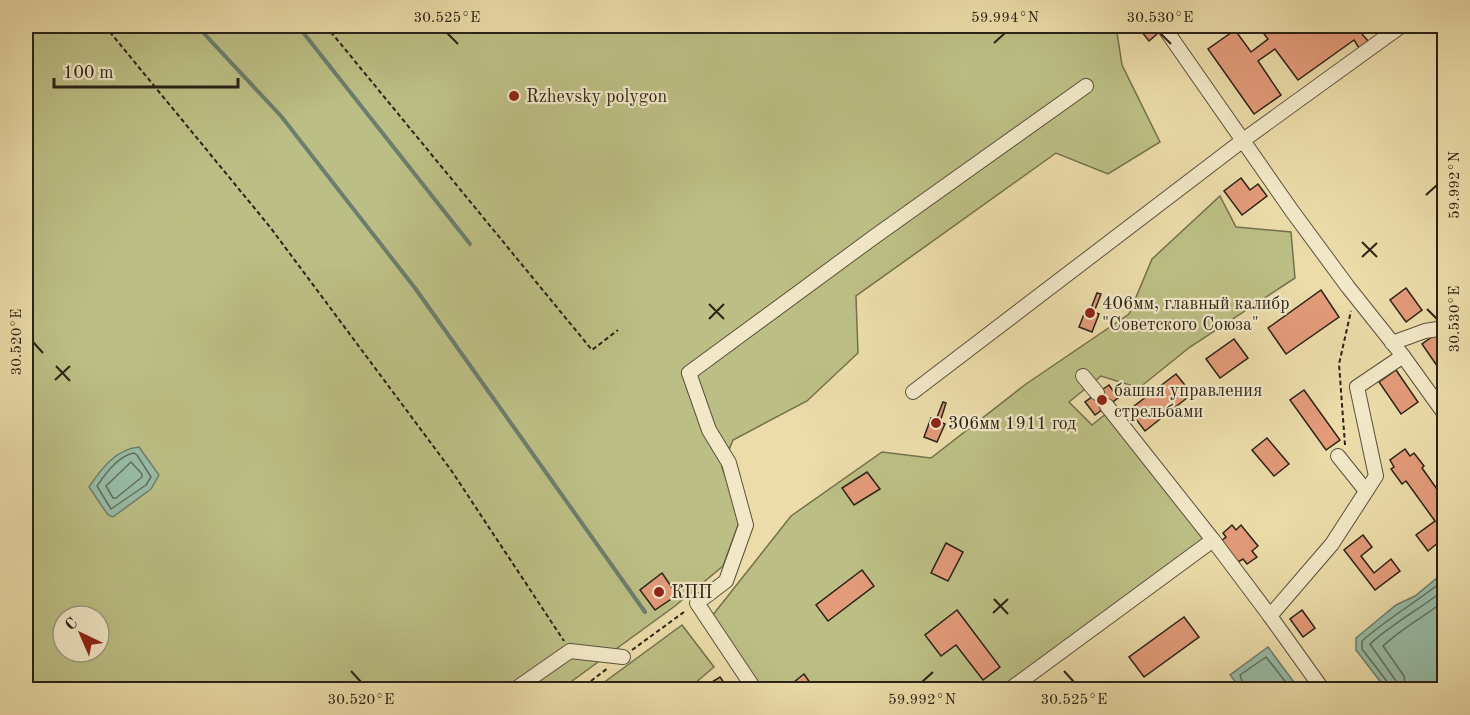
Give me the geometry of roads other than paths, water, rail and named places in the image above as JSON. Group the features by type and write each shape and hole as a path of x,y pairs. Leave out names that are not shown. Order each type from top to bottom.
{"lane":[{"path":"1163,26 1242,141 1444,413"},
{"path":"913,392 1242,141 1401,26"},
{"path":"755,690 697,603 726,581 746,525 729,463 709,430 689,373 874,237 1086,87"},
{"path":"1392,343 1425,331 1444,328"},
{"path":"1270,616 1332,544 1376,477 1357,387 1403,356"},
{"path":"1083,376 1097,393"},
{"path":"1107,406 1213,540 1323,690"},
{"path":"1342,461 1366,491"},
{"path":"1009,690 1213,540"},
{"path":"514,690 570,651 623,657"}],"water":[{"path":"139,447 159,475 151,489 113,517 108,515 89,487 104,467 116,456"},
{"path":"1444,572 1444,689 1386,689 1356,650 1356,638 1396,605 1415,596"},
{"path":"1268,647 1299,689 1241,689 1230,675"}],"waterway":[{"path":"197,26 281,116 415,288 645,612"},
{"path":"298,26 470,244"}],"place":[{"name":"Rzhevsky polygon","path":"514,96"},
{"name":"406мм, главный калибр \"Советского Союза\"","path":"1090,313"},
{"name":"башня управления стрельбами","path":"1102,400"},
{"name":"306мм 1911 год","path":"936,423"},
{"name":"КПП","path":"659,592"}]}
